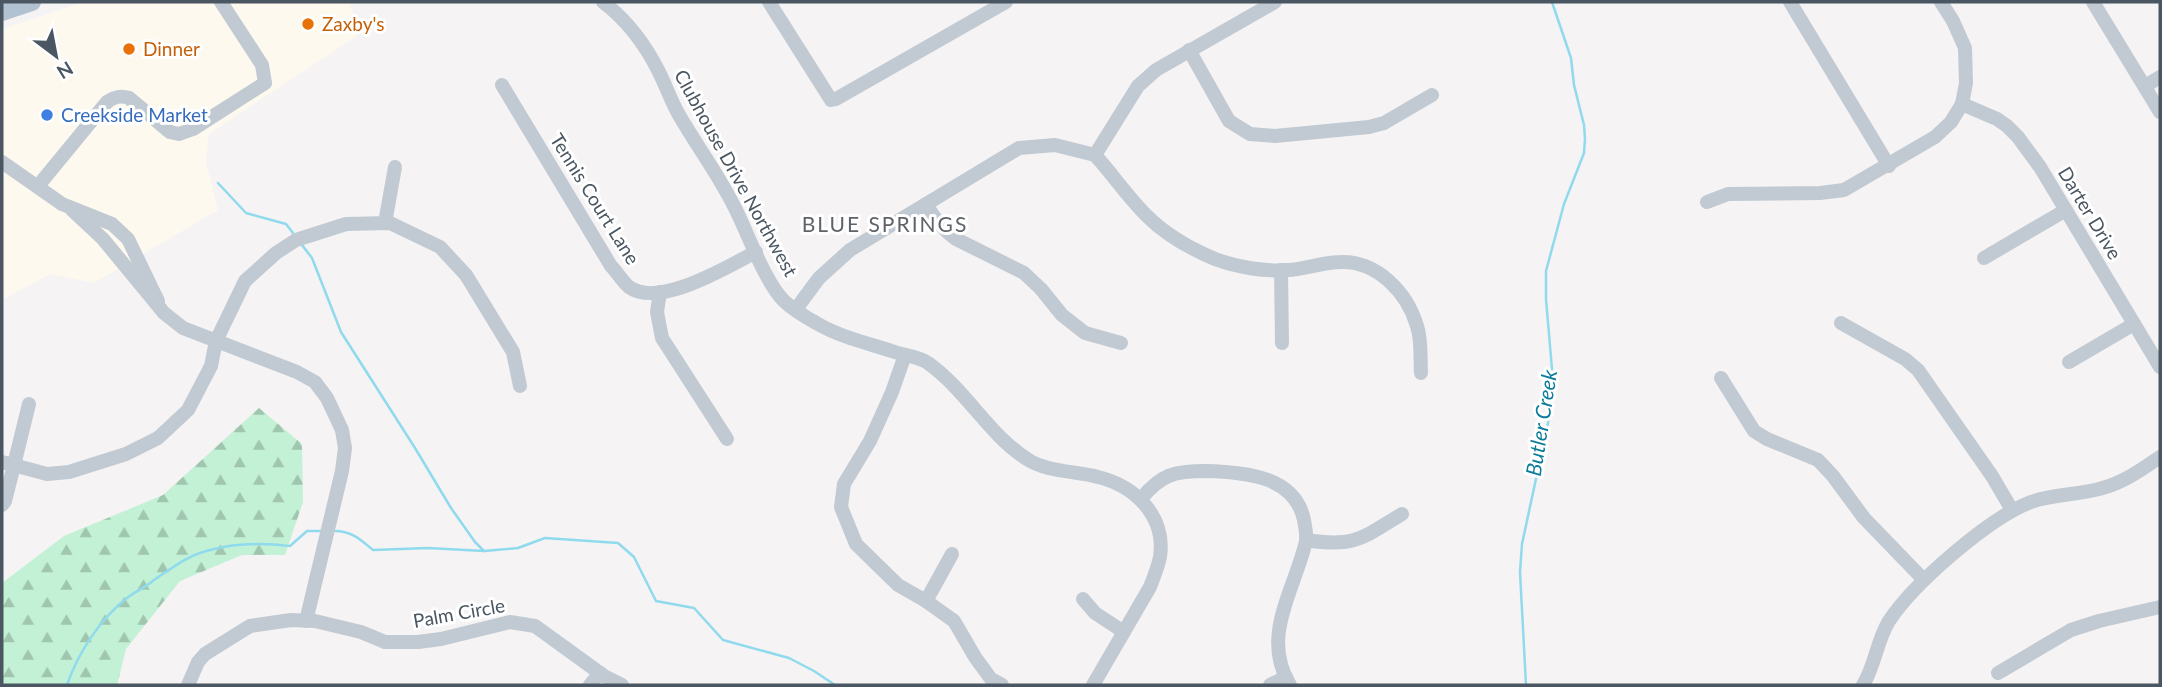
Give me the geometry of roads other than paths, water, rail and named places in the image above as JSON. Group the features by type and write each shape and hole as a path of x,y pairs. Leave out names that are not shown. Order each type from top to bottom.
{"main road":[{"path":"2,12 32,2"}],"street":[{"path":"38,186 112,99 121,96 129,98 170,132 180,134 193,129 265,83 262,65 221,2"},
{"name":"Clubhouse Drive Northwest","path":"603,2 633,30 646,48 680,117 710,162 770,280 784,300 819,325 925,361 955,384 1008,444 1028,460 1100,477 1119,484 1141,499 1158,527 1160,557 1150,587 1093,685"},
{"path":"769,2 831,100 1006,2"},
{"path":"1095,155 1138,86 1157,70 1189,50 1275,2"},
{"path":"1790,2 1889,166"},
{"path":"1707,202 1728,194 1820,193 1844,190 1935,137 1951,122 1962,104 1966,83 1965,48 1941,2"},
{"path":"2093,2 2160,112"},
{"path":"1189,50 1229,121 1250,134 1275,136 1369,127 1384,123 1432,95"},
{"path":"2145,86 2160,77"},
{"name":"Tennis Court Lane","path":"502,85 611,266 630,288 651,294 687,285 757,252"},
{"name":"Darter Drive","path":"1962,104 1997,119 2012,131 2040,167 2160,367"},
{"path":"796,309 819,278 850,250 1019,148 1055,145 1095,155 1148,217 1192,248 1217,260 1250,268 1281,270 1350,262 1373,269 1393,283 1412,313 1417,326 1421,373"},
{"path":"2,162 72,210 112,224 128,239 153,287 162,312 183,328 297,372 315,382 327,398 342,430 345,448 342,471 306,621"},
{"path":"385,223 395,167"},
{"path":"926,204 946,232 1024,273 1062,315 1085,333 1121,343"},
{"path":"1984,258 2066,210"},
{"path":"6,463 47,474 69,472 126,454 158,438 188,410 211,366 216,341 245,281 276,253 296,240 346,224 390,223 440,247 466,275 513,352 520,386"},
{"path":"1281,270 1282,344"},
{"path":"660,292 657,312 662,338 727,439"},
{"path":"1841,323 1905,359 1918,370 2012,510"},
{"path":"2069,362 2134,324"},
{"path":"905,355 870,441 844,484 841,507 856,544 898,585 954,621 991,679 1002,685"},
{"path":"1721,378 1754,431 1818,460 1864,519 1924,580"},
{"path":"2,505 6,463 29,404"},
{"path":"1864,685 1888,622 1924,580 1988,526 2012,510 2033,501 2099,489 2120,482 2160,457"},
{"path":"1141,499 1166,476 1178,472 1219,471 1261,476 1284,488 1295,500 1303,516 1306,540 1280,622 1277,640 1280,665 1288,681 1270,685"},
{"path":"1306,540 1340,543 1358,540 1402,514"},
{"path":"926,601 952,554"},
{"path":"1083,599 1095,613 1124,632"},
{"path":"1998,673 2071,630 2160,607"},
{"name":"Palm Circle","path":"188,685 198,662 205,654 241,631 250,626 291,620 315,621 361,632 385,642 441,639 510,622 525,623 535,626 600,673 622,685"},
{"path":"590,685 600,673"}],"waterway":[{"name":"Butler Creek","path":"1526,685 1520,572 1522,544 1548,423 1553,381 1546,271 1564,204 1584,153 1585,139 1571,58 1552,2"},
{"path":"218,183 246,213 286,224 293,233"},
{"path":"302,245 312,258 341,332 451,508 484,551"},
{"path":"67,685 84,649 99,626 117,606 180,562 202,552 230,546 290,546 307,531 320,531"},
{"path":"335,531 351,534 373,550 428,548 484,551 518,548 545,538 618,543 634,557 656,601 694,608 723,640 789,658 835,685"}],"place":[{"name":"Zaxby's","path":"308,24"},
{"name":"Dinner","path":"129,49"},
{"name":"Creekside Market","path":"47,115"}],"district":[{"name":"BLUE SPRINGS","path":"885,225"}]}
